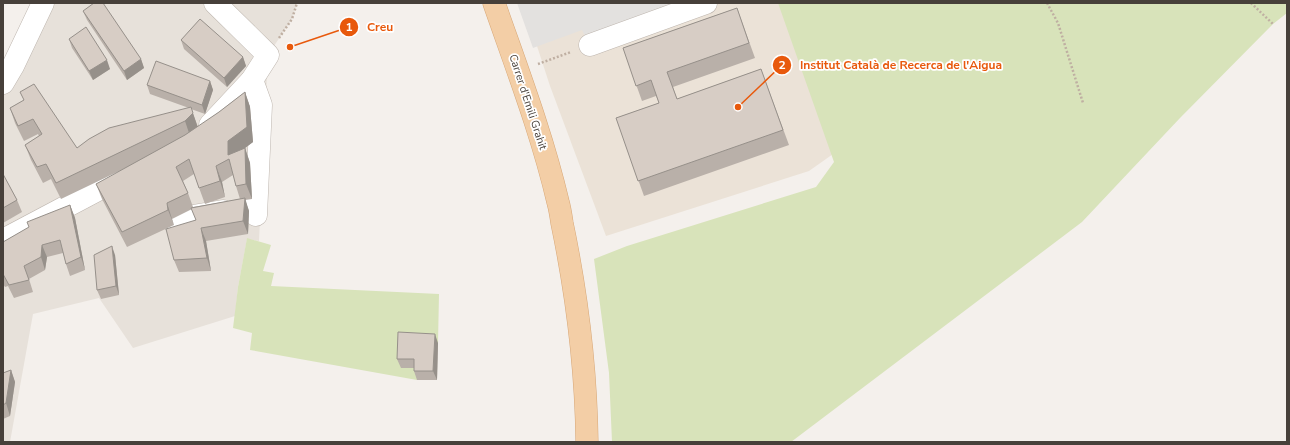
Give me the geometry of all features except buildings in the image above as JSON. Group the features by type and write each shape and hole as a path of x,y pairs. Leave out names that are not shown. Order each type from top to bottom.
{"main road":[{"name":"Carrer d'Emili Grahit","path":"494,3 537,125 559,203 572,270 580,324 587,442"}],"street":[{"path":"3,83 13,66 43,3"},
{"path":"197,136 212,123 252,80 268,55 215,3"},
{"path":"590,45 706,3"},
{"path":"175,223 193,216 256,211 260,105 252,80"},
{"path":"3,240 138,168"}],"path":[{"path":"268,55 292,19 297,3"},
{"path":"1047,3 1058,23 1083,103"},
{"path":"1250,3 1273,24"},
{"path":"536,64 590,45"}],"shaded area":[{"path":"43,3 297,3 292,19 268,55 259,241 247,239 238,287 235,316 133,348 99,298 33,314 10,442 3,442 3,83"},
{"path":"517,3 685,3 586,38 582,30 533,48"},
{"path":"523,3 795,3 843,147 809,171 606,236 550,86"}],"green space":[{"path":"778,3 1287,3 1287,13 1273,24 1180,118 1082,222 791,442 612,442 609,373 594,259 627,246 816,187 834,162"},
{"path":"247,238 271,245 263,271 274,273 271,286 439,294 438,343 417,368 417,380 250,350 252,333 233,328 238,287"}],"place":[{"name":"Creu","path":"290,47"},
{"name":"Institut Català de Recerca de l'Aigua","path":"738,107"}]}
